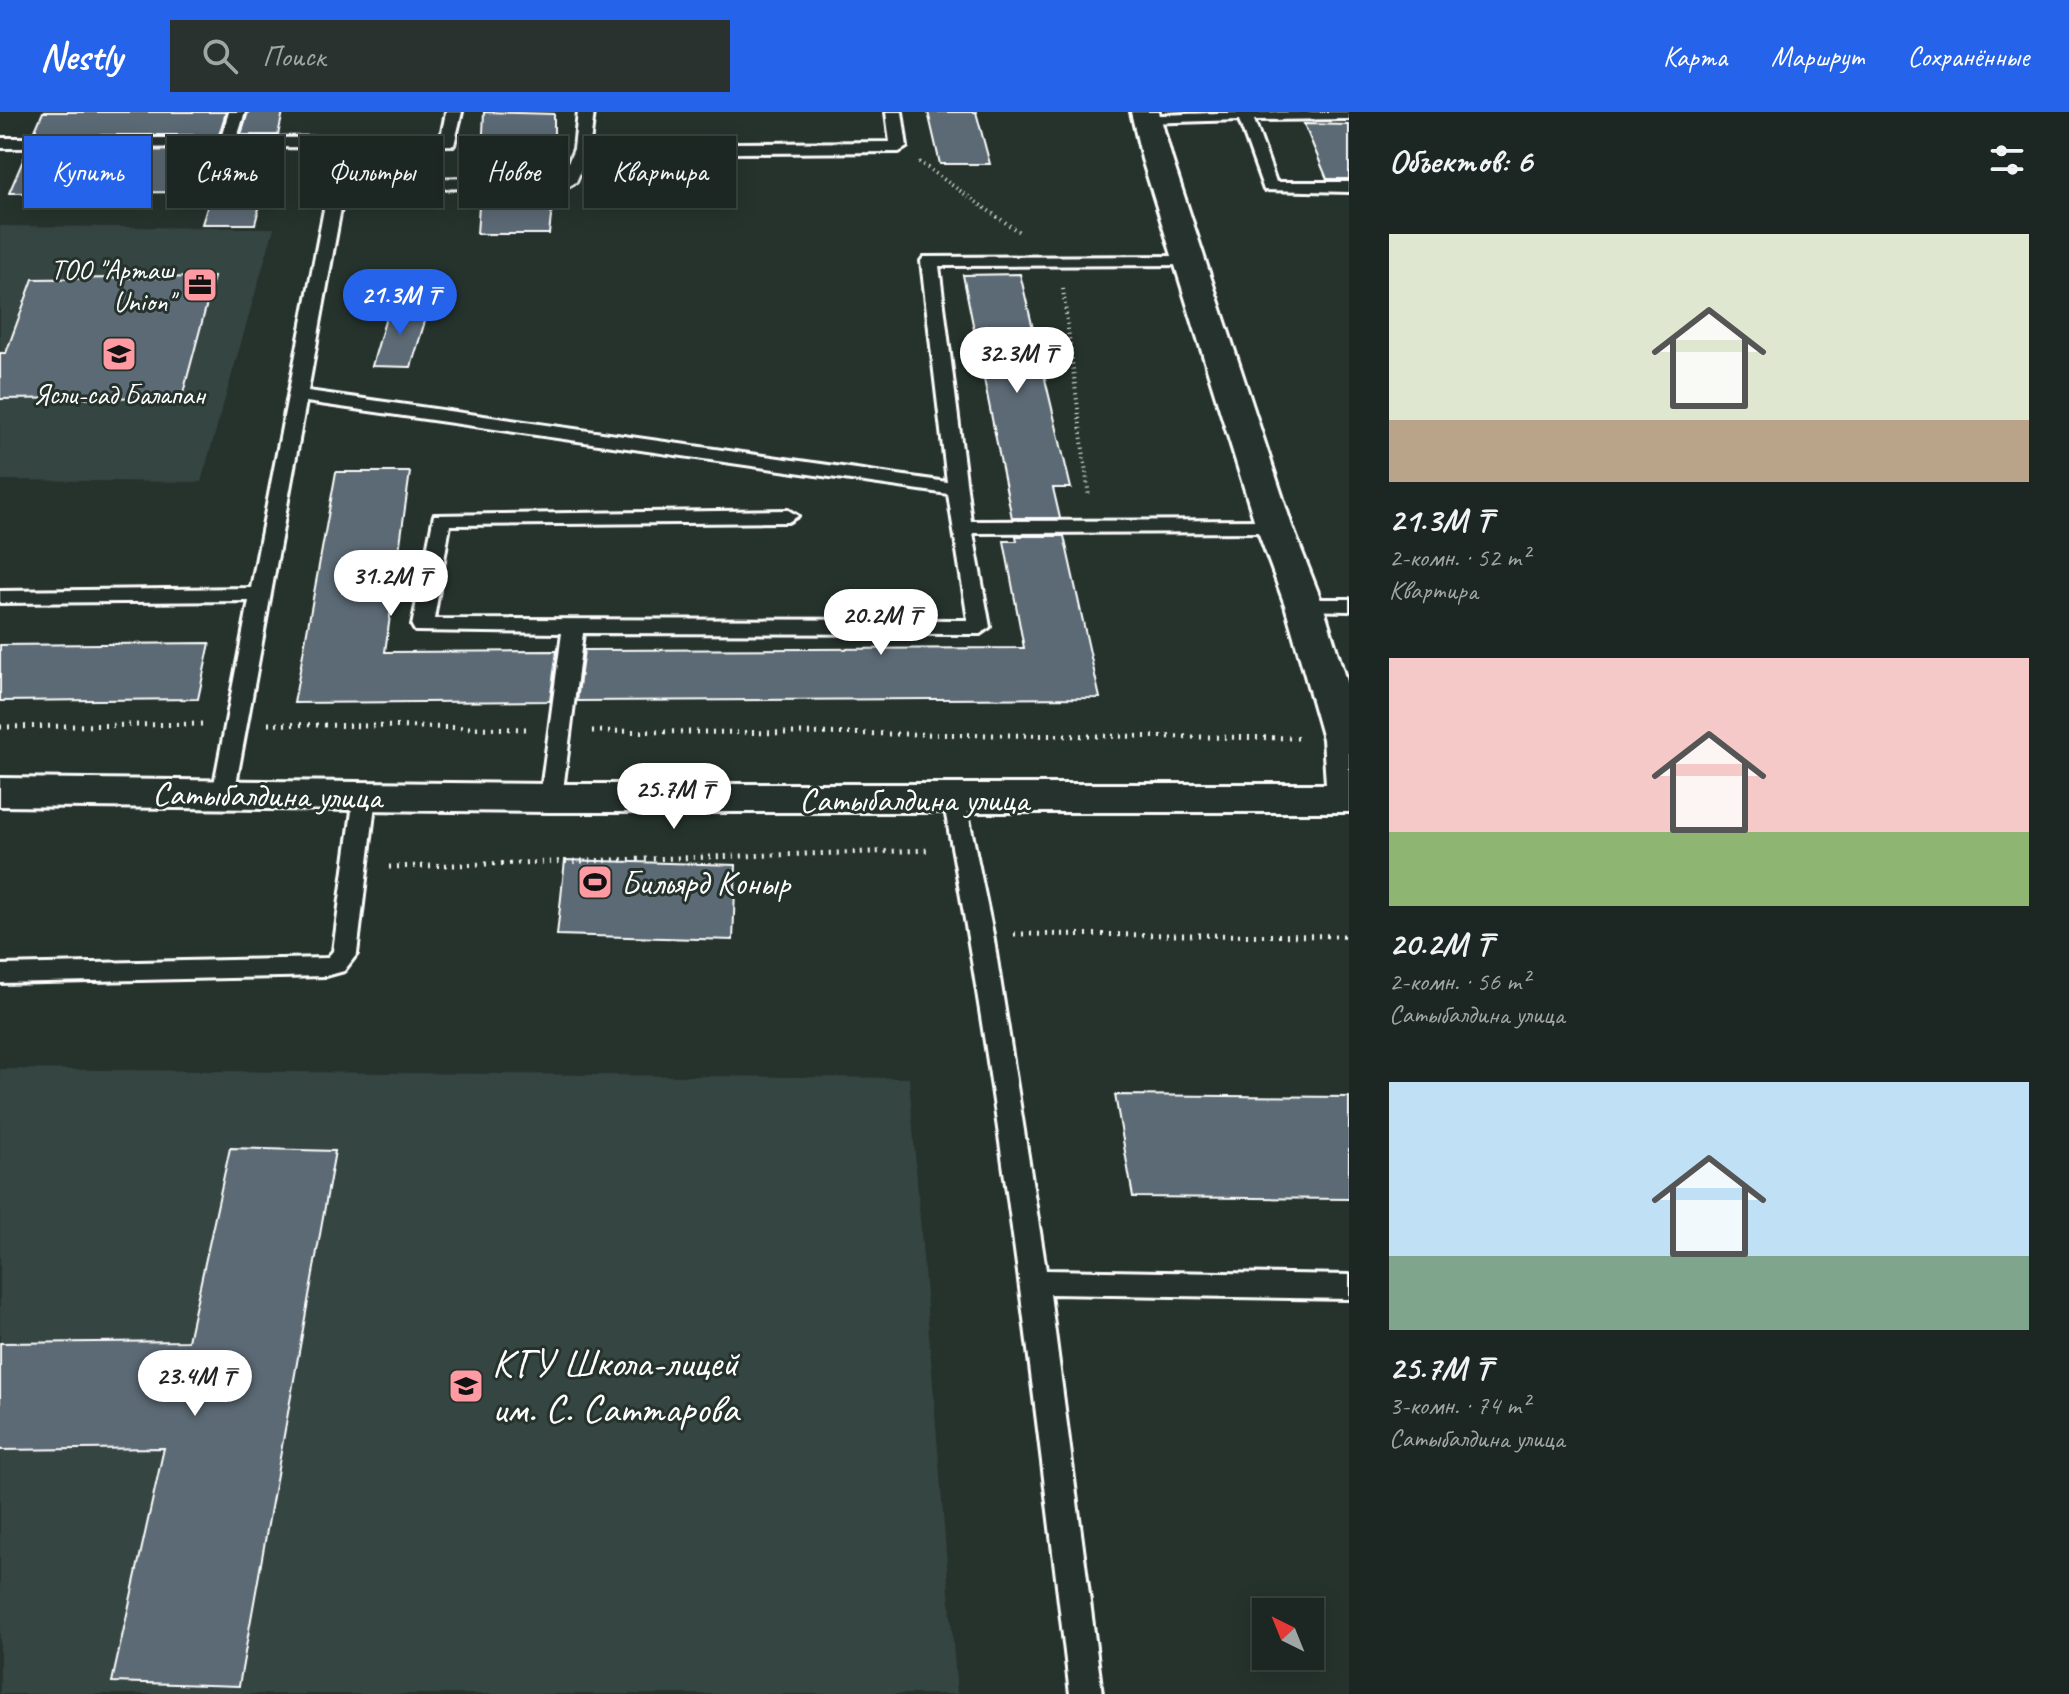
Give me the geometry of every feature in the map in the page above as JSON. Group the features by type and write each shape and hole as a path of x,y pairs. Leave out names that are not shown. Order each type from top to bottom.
{"street":[{"path":"1146,115 1157,159 1274,526 1304,605 1343,739 1349,798"},
{"name":"Сатыбалдина улица","path":"0,792 551,798 1349,798"}],"lane":[{"path":"230,136 237,112"},
{"path":"443,142 448,142 454,112"},
{"path":"443,184 568,182 582,149 586,112"},
{"path":"582,149 899,147 894,112"},
{"path":"1146,115 1349,114"},
{"path":"1245,115 1270,187 1349,187"},
{"path":"0,143 167,142"},
{"path":"223,795 333,208"},
{"path":"788,516 441,519 422,626 980,627 956,489 930,261 1192,261"},
{"path":"299,395 956,489"},
{"path":"962,527 1274,526"},
{"path":"0,597 262,594"},
{"path":"1304,605 1349,605"},
{"path":"551,798 573,627"},
{"path":"0,974 335,965 345,954 365,796"},
{"path":"954,799 981,934 1034,1282 1086,1694"},
{"path":"1034,1282 1349,1287"}],"path":[{"path":"899,147 1060,261 1092,527"},
{"path":"1,729 237,723 1343,739"},
{"path":"356,868 965,849"},
{"path":"981,934 1349,936"}],"shaded area":[{"name":"Ясли-сад Балапан","path":"0,226 274,228 201,482 0,480"},
{"name":"КГУ Школа-лицей им. С. Саттарова","path":"0,1069 909,1078 957,1694 0,1694"}],"building":[{"path":"43,112 226,112 219,135 33,135"},
{"path":"248,112 283,112 278,135 241,135"},
{"path":"484,112 554,114 554,136 483,136"},
{"path":"928,112 976,112 990,164 940,164"},
{"path":"1304,124 1349,125 1349,179 1327,179"},
{"path":"151,150 167,150 167,192 151,192"},
{"path":"24,158 24,193 9,193"},
{"path":"207,208 259,208 255,224 202,224"},
{"path":"479,208 552,208 549,234 477,234"},
{"path":"1020,274 1071,488 1053,488 1060,518 1012,518 963,275"},
{"path":"214,277 182,397 0,399 0,353 6,353 33,279"},
{"path":"389,307 429,308 411,367 372,366"},
{"path":"336,472 410,472 385,652 557,651 550,701 294,703"},
{"path":"1016,536 1064,536 1100,698 577,701 584,650 1024,648 1004,541 1017,541"},
{"path":"210,643 198,699 0,701 0,645"},
{"path":"565,860 736,865 733,940 557,935"},
{"path":"1115,1095 1349,1097 1349,1199 1133,1197"},
{"path":"230,1148 335,1151 239,1686 112,1682 164,1448 0,1450 0,1343 188,1341"}],"place":[{"name":"ТОО \"Арташ Union\"","path":"200,285"},
{"name":"Ясли-сад Балапан","path":"119,354"},
{"name":"Бильярд Коныр","path":"595,882"},
{"name":"КГУ Школа-лицей им. С. Саттарова","path":"466,1386"}]}
